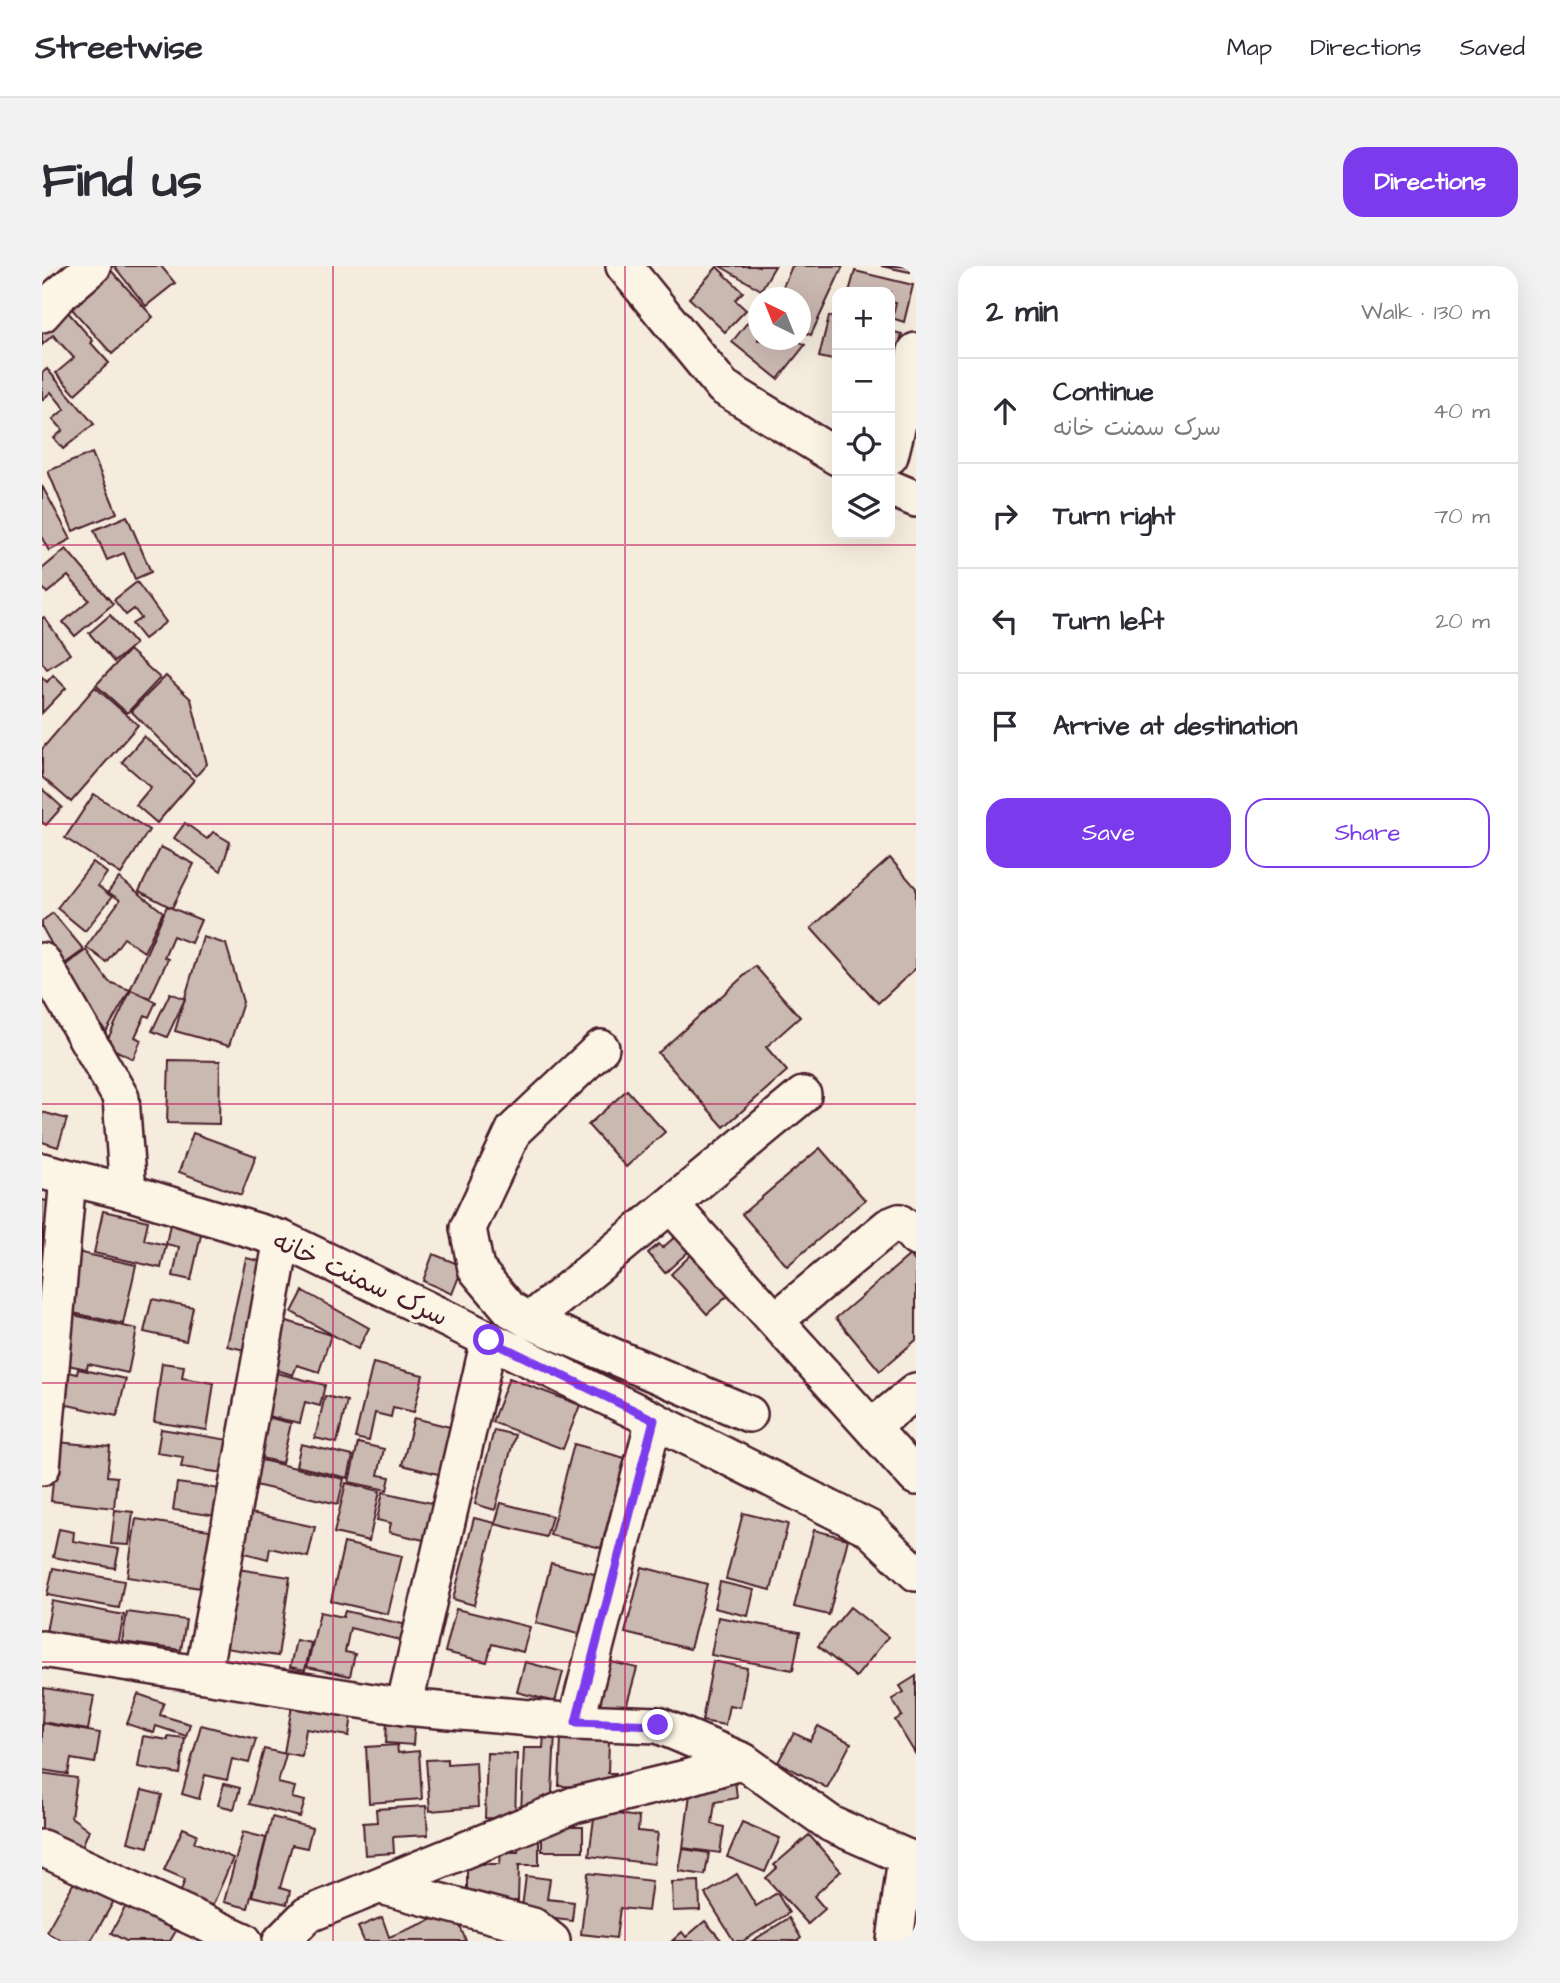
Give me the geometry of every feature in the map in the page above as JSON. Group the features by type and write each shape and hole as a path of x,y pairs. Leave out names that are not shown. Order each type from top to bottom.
{"street":[{"path":"42,314 58,296 93,266"},
{"path":"626,267 723,387 832,454"},
{"path":"895,436 916,351"},
{"path":"895,490 916,499"},
{"path":"42,961 121,1098 128,1192"},
{"path":"601,1048 514,1130 468,1228 476,1269 510,1309 530,1321 748,1414"},
{"path":"530,1321 803,1095"},
{"path":"42,1466 55,1175"},
{"name":"سرک سمنت خانه","path":"55,1175 128,1192 282,1239 869,1528 916,1573"},
{"path":"671,1205 916,1477"},
{"path":"776,1320 889,1226 899,1223 916,1238"},
{"path":"203,1674 282,1239"},
{"path":"404,1707 489,1340"},
{"path":"872,1427 916,1391"},
{"path":"576,1722 654,1420"},
{"path":"42,1649 404,1707 576,1722 658,1725 743,1761 831,1824 911,1862 895,1941"},
{"path":"281,1941 307,1915 574,1805 743,1761"},
{"path":"42,1847 244,1941"},
{"path":"381,1886 533,1926 552,1941"}],"building":[{"path":"107,266 153,317 112,354 63,299"},
{"path":"114,266 161,266 175,283 146,306"},
{"path":"720,266 775,266 763,287 756,287"},
{"path":"792,266 843,266 811,335 811,287 783,287"},
{"path":"881,266 912,266 910,272"},
{"path":"717,267 743,292 735,300 746,310 725,332 689,298"},
{"path":"855,271 913,285 904,322 895,319 895,287 850,287"},
{"path":"61,304 109,363 75,394 56,373 74,358 53,335 42,345 42,321"},
{"path":"829,316 832,317 832,360 819,357"},
{"path":"748,322 748,350 801,350 778,379 732,342"},
{"path":"895,332 902,334 895,360"},
{"path":"47,369 94,424 63,449 54,438 63,430 53,419 65,409 51,392 42,400 42,373"},
{"path":"92,453 117,513 73,531 48,471"},
{"path":"42,486 71,539 49,551 42,538"},
{"path":"127,516 151,572 135,579 124,553 107,560 94,530"},
{"path":"66,549 113,604 75,636 63,622 89,600 68,576 47,593 42,587 42,569"},
{"path":"137,582 166,622 144,639 132,624 141,618 134,609 126,615 114,600"},
{"path":"110,615 135,644 114,662 89,633"},
{"path":"44,617 70,654 47,669 42,662"},
{"path":"129,650 160,678 127,713 96,685"},
{"path":"53,675 66,688 42,713 42,677 47,682"},
{"path":"166,676 191,699 207,764 196,776 131,711"},
{"path":"95,687 138,725 71,802 42,777 42,749"},
{"path":"144,736 194,780 157,823 136,805 151,787 122,762"},
{"path":"42,789 62,807 46,825 42,822"},
{"path":"94,794 149,830 121,874 65,838"},
{"path":"185,823 207,839 213,832 230,842 221,871 174,838"},
{"path":"161,847 194,864 172,908 139,891"},
{"path":"890,858 916,888 916,968 878,1003 811,928"},
{"path":"93,862 107,873 98,886 112,897 85,931 57,908"},
{"path":"119,878 163,912 144,952 124,938 106,962 86,947 120,900 108,892"},
{"path":"167,906 201,920 191,943 173,936 164,957 168,959 150,998 130,990"},
{"path":"53,913 84,950 63,965 42,927 42,921"},
{"path":"203,937 226,944 243,1002 229,1046 175,1031"},
{"path":"86,950 109,982 130,990 106,1032 63,967"},
{"path":"755,966 800,1017 766,1047 787,1071 724,1127 658,1053"},
{"path":"131,990 156,1002 149,1017 145,1015 135,1037 141,1040 133,1059 105,1045"},
{"path":"170,993 185,999 167,1037 152,1031"},
{"path":"169,1060 220,1061 219,1124 167,1123"},
{"path":"627,1090 665,1132 626,1167 588,1125"},
{"path":"42,1112 67,1119 58,1147 42,1142"},
{"path":"193,1133 256,1156 241,1195 179,1172"},
{"path":"820,1148 865,1200 787,1266 742,1214"},
{"path":"42,1200 58,1203 42,1295"},
{"path":"103,1211 148,1221 144,1240 166,1245 161,1268 94,1253"},
{"path":"171,1219 203,1226 191,1280 173,1276 179,1247 166,1244"},
{"path":"675,1237 688,1252 665,1273 648,1253 659,1244 662,1248"},
{"path":"77,1252 136,1265 123,1324 64,1311"},
{"path":"693,1253 730,1294 707,1314 671,1274"},
{"path":"433,1254 463,1266 452,1294 423,1281"},
{"path":"910,1255 916,1263 916,1340 880,1371 836,1318"},
{"path":"246,1258 273,1264 254,1352 227,1346"},
{"path":"303,1291 369,1328 358,1349 292,1312"},
{"path":"152,1299 193,1307 186,1341 144,1332"},
{"path":"69,1314 137,1329 128,1373 88,1364 87,1369 58,1363"},
{"path":"287,1321 331,1335 319,1372 297,1365 293,1375 271,1368"},
{"path":"162,1363 184,1366 182,1378 214,1383 207,1430 154,1422"},
{"path":"373,1363 423,1375 414,1412 393,1407 391,1417 375,1413 369,1441 355,1438"},
{"path":"78,1369 126,1379 117,1416 54,1402 61,1370 77,1374"},
{"path":"277,1373 325,1385 320,1406 305,1402 300,1423 267,1416"},
{"path":"509,1378 580,1405 563,1449 492,1422"},
{"path":"325,1396 347,1401 337,1443 315,1438"},
{"path":"266,1417 291,1423 282,1463 257,1457"},
{"path":"414,1418 454,1428 442,1475 402,1465"},
{"path":"161,1429 229,1440 224,1473 181,1467 183,1457 157,1453"},
{"path":"494,1430 515,1435 495,1510 475,1504"},
{"path":"57,1442 110,1447 107,1476 117,1477 114,1508 51,1501"},
{"path":"358,1443 384,1449 378,1475 390,1477 387,1490 349,1482"},
{"path":"301,1444 353,1456 348,1478 296,1466"},
{"path":"574,1444 625,1458 601,1548 550,1535"},
{"path":"261,1460 344,1479 338,1504 255,1485"},
{"path":"177,1483 221,1489 217,1516 173,1510"},
{"path":"346,1483 380,1491 369,1541 334,1533"},
{"path":"383,1492 440,1505 432,1542 389,1532 391,1523 377,1520"},
{"path":"501,1503 552,1516 546,1537 495,1524"},
{"path":"115,1510 133,1512 129,1545 111,1544"},
{"path":"251,1513 315,1527 308,1557 270,1548 268,1559 241,1552"},
{"path":"743,1513 788,1524 771,1590 726,1579"},
{"path":"474,1518 495,1523 474,1605 453,1599"},
{"path":"136,1519 210,1530 201,1588 127,1577"},
{"path":"59,1529 74,1532 73,1541 119,1549 115,1568 53,1557"},
{"path":"814,1530 848,1539 829,1615 794,1607"},
{"path":"344,1543 402,1556 388,1614 331,1601"},
{"path":"551,1563 602,1576 586,1636 536,1623"},
{"path":"642,1567 707,1584 690,1649 625,1633"},
{"path":"53,1568 124,1581 119,1608 47,1595"},
{"path":"237,1569 290,1577 278,1656 225,1648"},
{"path":"720,1582 754,1590 748,1616 714,1608"},
{"path":"52,1601 124,1615 118,1645 46,1632"},
{"path":"850,1607 888,1637 856,1677 818,1646"},
{"path":"456,1609 530,1627 523,1652 492,1644 487,1662 445,1652"},
{"path":"345,1611 407,1625 404,1641 350,1628 345,1652 355,1654 350,1676 307,1667 320,1612 343,1617"},
{"path":"127,1612 186,1620 181,1650 122,1642"},
{"path":"718,1617 800,1632 793,1670 711,1655"},
{"path":"296,1640 311,1643 305,1670 290,1667"},
{"path":"603,1660 637,1668 625,1711 592,1703"},
{"path":"713,1661 747,1668 740,1707 729,1705 725,1725 702,1721"},
{"path":"525,1662 563,1672 555,1702 517,1692"},
{"path":"916,1676 916,1755 895,1720 902,1716 892,1699 904,1692 900,1686"},
{"path":"44,1688 94,1696 88,1730 42,1722"},
{"path":"138,1694 164,1703 160,1715 190,1724 186,1736 156,1726 154,1733 127,1724"},
{"path":"292,1706 352,1715 349,1736 306,1729 302,1756 284,1753"},
{"path":"387,1718 415,1720 413,1745 386,1743"},
{"path":"42,1723 100,1733 95,1763 71,1759 68,1774 42,1770"},
{"path":"201,1725 256,1739 249,1763 232,1759 227,1780 205,1775 199,1799 182,1794"},
{"path":"818,1726 851,1743 827,1788 778,1762 794,1733 810,1741"},
{"path":"544,1733 555,1733 551,1813 521,1812 524,1748 543,1748"},
{"path":"143,1736 168,1740 168,1736 185,1738 180,1774 138,1767"},
{"path":"561,1738 609,1740 608,1773 616,1773 616,1788 559,1786"},
{"path":"397,1745 398,1753 419,1751 422,1799 369,1803 366,1747"},
{"path":"264,1749 286,1754 278,1783 295,1787 292,1798 305,1801 300,1817 249,1804"},
{"path":"487,1753 517,1754 515,1819 485,1818"},
{"path":"447,1759 447,1764 476,1762 478,1807 430,1811 426,1760"},
{"path":"42,1773 77,1778 71,1817 89,1830 81,1849 42,1837"},
{"path":"735,1780 737,1798 715,1802 712,1824 724,1827 720,1853 683,1848 691,1786"},
{"path":"224,1784 240,1788 234,1809 218,1805"},
{"path":"142,1790 162,1795 148,1847 128,1842"},
{"path":"426,1806 428,1835 393,1837 394,1853 365,1855 363,1823 377,1822 376,1809"},
{"path":"595,1811 639,1817 638,1831 658,1833 654,1864 589,1856"},
{"path":"272,1817 312,1828 307,1848 292,1845 280,1888 290,1891 287,1904 252,1896"},
{"path":"742,1822 780,1838 765,1872 727,1857"},
{"path":"542,1827 583,1827 583,1851 542,1851"},
{"path":"183,1828 197,1834 194,1842 233,1858 212,1907 180,1894 185,1879 164,1870"},
{"path":"243,1832 266,1838 248,1908 224,1902"},
{"path":"809,1835 841,1871 814,1896 825,1909 808,1924 766,1878 777,1868 774,1865"},
{"path":"518,1837 539,1837 539,1865 519,1865 518,1901 467,1901 467,1864 500,1864 501,1852 518,1852"},
{"path":"683,1849 709,1853 705,1875 679,1871"},
{"path":"588,1873 652,1881 648,1911 620,1908 616,1938 581,1934"},
{"path":"737,1874 756,1906 777,1893 789,1913 743,1941 734,1941 705,1894"},
{"path":"526,1876 550,1879 547,1899 574,1902 572,1921 521,1915"},
{"path":"77,1877 115,1899 91,1941 62,1941 46,1932"},
{"path":"699,1881 700,1910 673,1911 672,1882"},
{"path":"127,1904 176,1931 170,1941 126,1941 111,1933"},
{"path":"454,1911 466,1941 364,1941 358,1927 382,1917 389,1937"},
{"path":"789,1918 801,1938 797,1941 752,1941"},
{"path":"705,1921 722,1941 672,1941 682,1932 686,1937"}],"route":[{"path":"489,1340 654,1420 576,1722 658,1725"}]}
